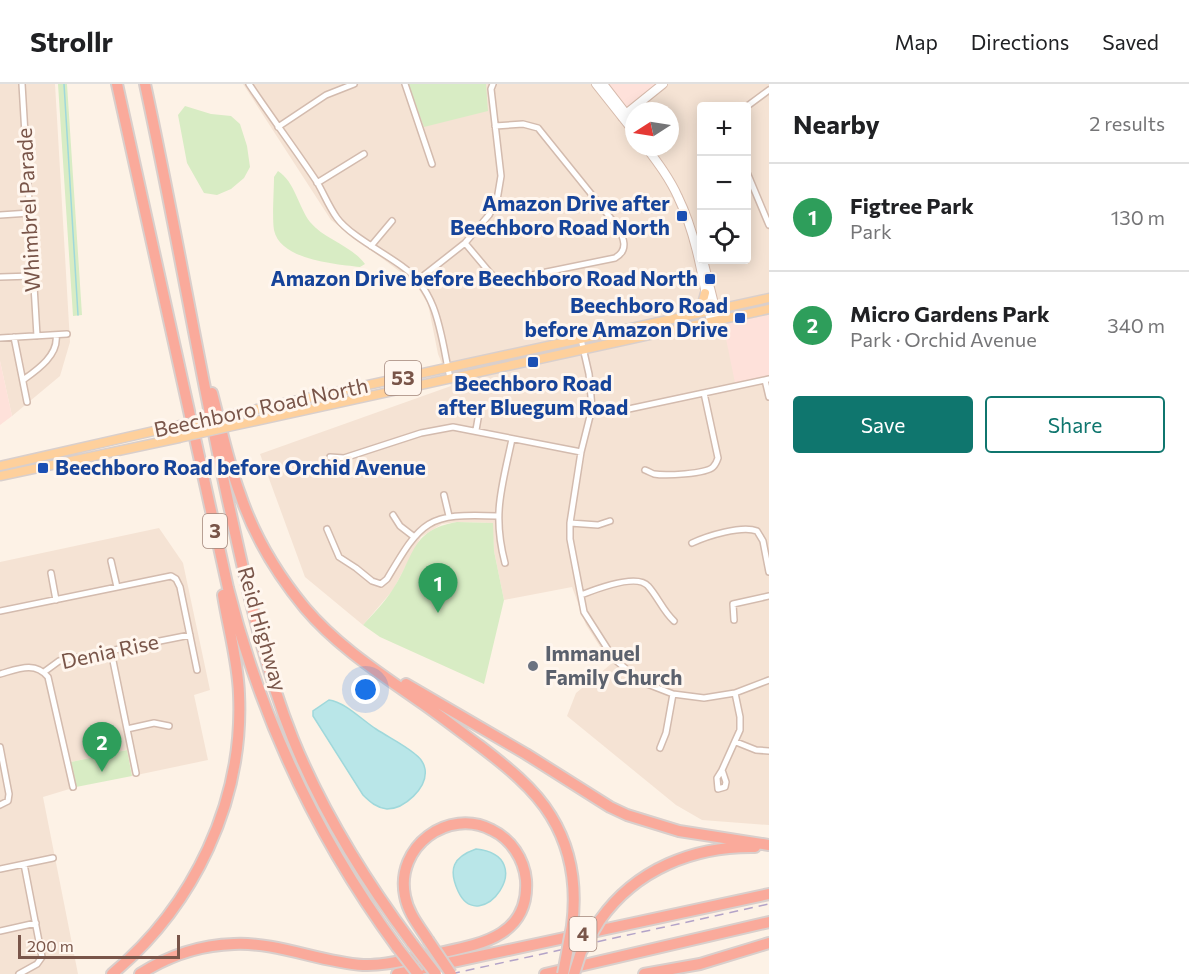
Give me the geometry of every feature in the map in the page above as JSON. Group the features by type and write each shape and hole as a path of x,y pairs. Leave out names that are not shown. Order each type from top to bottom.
{"highway":[{"name":"Reid Highway","path":"117,84 236,620 267,715 308,806 341,864 396,947"},
{"name":"Reid Highway","path":"145,84 210,418 253,616 271,679 294,740 326,810 370,885 436,974"},
{"path":"168,201 205,366 239,494 251,524 268,557 307,610 333,636 381,676 422,703 489,753 540,800 551,816 567,850 574,888 572,926 563,974"},
{"path":"112,974 152,936 184,894 214,837 232,776 239,734 239,692 204,479"},
{"path":"357,656 526,754 610,807 661,826 769,847"},
{"path":"140,974 181,954 216,945 270,946 344,963 366,965 388,964 490,941 512,924 521,909 526,891 525,873 519,855 501,835 476,824 457,824 432,833 413,852 404,878 405,897 411,914 428,940 451,974"},
{"path":"574,974 585,945 600,920 614,902 636,882 675,860 718,849 769,847"},
{"name":"4","path":"397,974 769,894"},
{"name":"4","path":"545,974 769,922"},
{"path":"644,974 700,964 769,943"},
{"path":"396,947 411,974"},
{"path":"396,947 418,974"}],"main road":[{"path":"688,315 702,304 705,293"},
{"name":"Beechboro Road North","path":"0,466 769,298"},
{"name":"Beechboro Road North","path":"0,476 769,309"}],"street":[{"name":"Whimbrel Parade","path":"22,84 37,336"},
{"path":"249,84 317,183 338,220 418,280 433,305 450,378"},
{"path":"278,127 326,95 354,84"},
{"path":"405,84 432,164"},
{"path":"418,280 465,243 489,215 497,200 501,176 491,89 493,84"},
{"path":"596,84 624,115"},
{"path":"603,84 624,115"},
{"path":"624,115 663,84"},
{"path":"751,104 769,90"},
{"path":"465,243 491,274 502,281 615,258 621,255 624,249 624,242 617,226 538,128 523,124 495,126"},
{"path":"317,183 364,154"},
{"path":"652,156 671,182 682,207 696,248 705,293 712,310"},
{"path":"658,156 684,198 697,237"},
{"path":"751,180 769,225"},
{"path":"497,200 522,208"},
{"path":"0,215 30,213"},
{"path":"371,246 393,221"},
{"path":"704,264 714,321"},
{"path":"0,277 33,276"},
{"path":"0,338 67,334"},
{"path":"23,380 47,363 57,339 56,335"},
{"path":"15,337 27,402"},
{"path":"581,339 592,408 581,453 570,523 570,539 584,612 614,659 642,682 674,694 704,698 735,693 769,680"},
{"path":"592,408 624,410 767,379 769,397"},
{"path":"645,470 656,474 703,472 716,464 718,458 704,393"},
{"path":"476,430 479,413"},
{"path":"330,458 345,458 439,429 453,427 581,453"},
{"path":"505,563 499,541 497,516 512,439"},
{"path":"656,474 657,483"},
{"path":"444,495 449,516"},
{"path":"393,515 400,526 413,536"},
{"path":"327,530 339,557 372,581 381,584 387,579 413,536 432,522 449,516 497,516"},
{"path":"570,523 598,525 610,522"},
{"path":"692,543 703,538 750,528 758,531 763,540 769,572"},
{"path":"111,561 117,586"},
{"path":"51,573 56,600"},
{"path":"0,611 171,576 176,579 180,587 197,670"},
{"path":"580,595 639,580 647,585 665,612 674,621"},
{"path":"734,620 733,604 769,596"},
{"name":"Denia Rise","path":"0,674 34,667 44,672 59,661 190,635"},
{"path":"111,651 136,773"},
{"path":"44,672 52,687 73,787"},
{"path":"722,770 736,741 740,717 735,693"},
{"path":"660,748 666,733 674,694"},
{"path":"127,729 154,723 169,726"},
{"path":"736,741 756,750 769,751"},
{"path":"0,747 9,794 8,801 0,805"},
{"path":"0,869 53,858"},
{"path":"19,974 37,964 42,957 24,864"},
{"path":"0,931 36,923"}],"shaded area":[{"path":"0,84 55,84 70,342 60,376 12,416 0,361"},
{"path":"243,84 769,84 769,825 702,820 676,805 567,716 576,693 611,664 586,625 572,587 504,600 494,551 492,523 442,524 421,537 393,590 363,625 305,577 260,454 451,386 438,354 428,304 415,283 331,220"},
{"path":"603,84 663,84 640,102 625,102 625,112"},
{"path":"769,315 769,375 735,383 723,324"},
{"path":"0,361 12,416 0,425"},
{"path":"159,528 183,563 210,690 194,695 208,760 132,776 127,750 71,762 76,787 43,797 78,974 0,974 0,562"}],"green space":[{"path":"58,84 67,84 82,315 73,316"},
{"path":"408,84 486,84 488,111 424,127"},
{"path":"185,106 211,114 231,116 240,124 247,146 250,167 244,178 231,189 217,195 204,193 187,163 178,115"},
{"path":"278,171 288,181 310,222 353,252 365,264 360,267 310,259 286,248 278,240 273,219 274,177"},
{"path":"457,522 493,523 494,551 504,600 484,684 380,637 363,625 390,594 422,538 430,531"},
{"path":"127,750 132,776 76,787 71,762"}],"water":[{"path":"329,700 347,708 410,750 421,760 425,769 423,783 407,801 387,809 374,804 363,795 313,716 313,711"},
{"path":"476,849 495,855 504,865 505,878 500,891 491,901 479,906 468,903 458,891 453,876 458,860"}],"waterway":[{"path":"64,84 78,315"}],"railway":[{"path":"451,974 769,904"}],"place":[{"name":"Amazon Drive after Beechboro Road North","path":"682,216"},
{"name":"Amazon Drive before Beechboro Road North","path":"710,279"},
{"name":"Beechboro Road before Amazon Drive","path":"740,318"},
{"name":"Beechboro Road after Bluegum Road","path":"533,362"},
{"name":"Beechboro Road before Orchid Avenue","path":"43,468"},
{"name":"Figtree Park","path":"438,613"},
{"name":"Immanuel Family Church","path":"533,666"},
{"name":"Micro Gardens Park","path":"102,772"}]}
